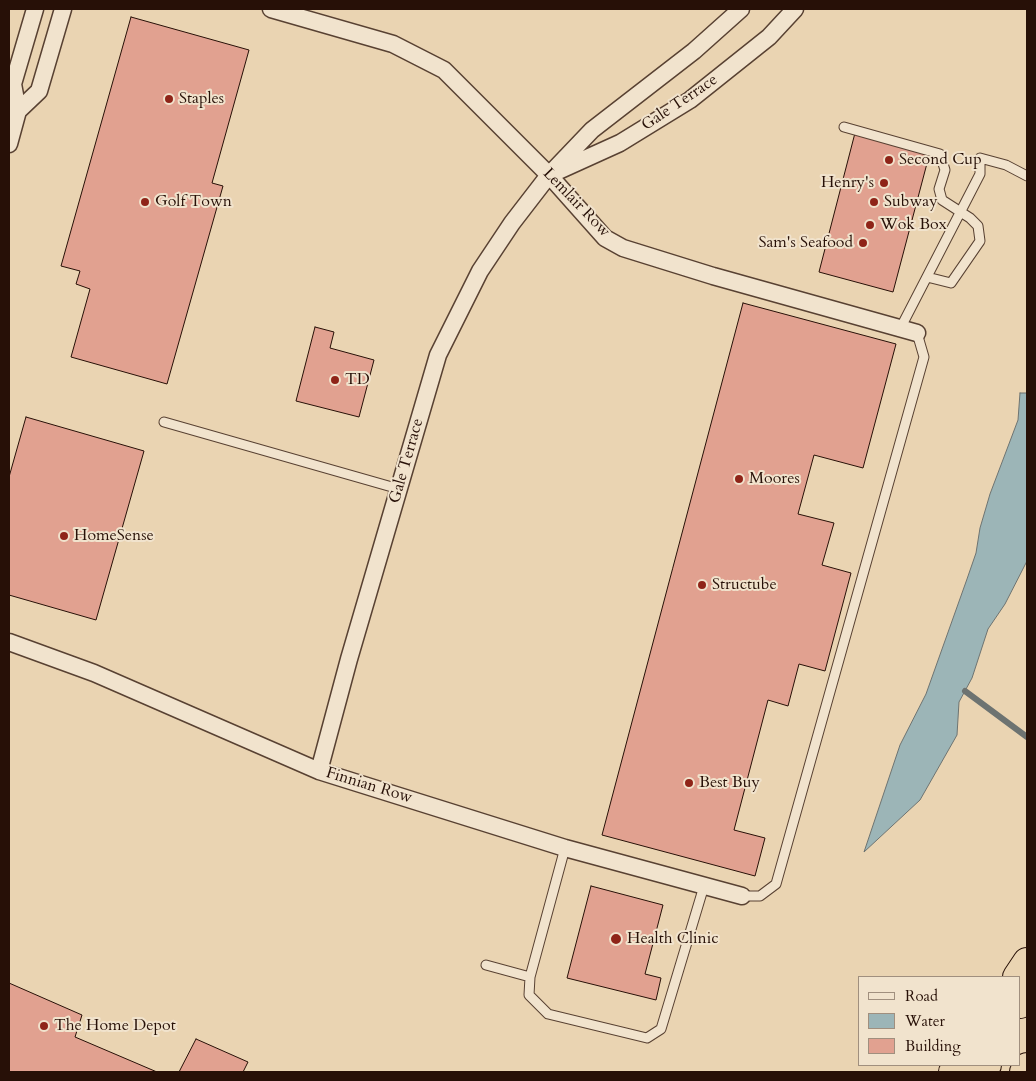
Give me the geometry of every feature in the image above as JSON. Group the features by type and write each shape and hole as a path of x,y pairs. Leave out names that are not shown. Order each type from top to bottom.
{"highway":[{"path":"1018,976 1027,962"},
{"path":"1021,1002 1027,991"},
{"path":"1024,1072 1027,1067"}],"street":[{"path":"9,144 18,110 12,84 35,9"},
{"path":"18,110 38,91 63,9"},
{"name":"Gale Terrace","path":"319,770 349,659 438,355 480,271 512,223 549,175 592,130 694,52 741,9"},
{"name":"Gale Terrace","path":"549,175 620,143 690,100 769,37 795,9"},
{"name":"Lemlair Row","path":"278,10 392,44 444,70 549,175 606,238 624,248 713,276 917,333"},
{"name":"Finnian Row","path":"9,642 94,673 319,770 565,848 742,896"}],"lane":[{"path":"844,127 940,154 945,170 938,189 942,200 978,226 980,241 951,284 927,277"},
{"path":"901,327 980,174 980,158 1006,165 1027,176"},
{"path":"742,896 760,896 776,884 924,357 917,333"},
{"path":"164,422 399,489"},
{"path":"565,848 530,977 528,995 548,1014 647,1038 661,1029 704,886"},
{"path":"486,965 530,977"}],"water":[{"path":"1020,393 1027,393 1027,561 1005,604 988,629 972,678 959,702 957,735 920,800 864,852 900,745 926,694 976,553 980,528 990,494 1018,420"}],"building":[{"path":"131,17 249,50 212,183 223,186 167,384 71,357 90,289 76,284 80,271 61,266"},
{"path":"855,133 930,152 893,292 819,272"},
{"path":"743,303 896,344 863,468 814,455 798,514 834,523 822,565 851,573 825,671 799,664 788,706 768,700 734,830 765,838 755,876 602,835"},
{"name":"TD","path":"315,327 334,332 330,348 374,360 359,417 296,401"},
{"name":"HomeSense","path":"26,417 144,451 96,620 9,595 9,477"},
{"name":"Health Clinic","path":"591,886 663,905 645,974 661,978 656,1000 567,978"},
{"name":"The Home Depot","path":"9,983 82,1015 75,1037 157,1072 9,1072"},
{"name":"The Home Depot","path":"196,1039 248,1062 243,1072 179,1072"}],"waterway":[{"path":"965,691 1027,737"}],"place":[{"name":"Staples","path":"169,99"},
{"name":"Second Cup","path":"889,160"},
{"name":"Henry's","path":"884,183"},
{"name":"Golf Town","path":"145,202"},
{"name":"Subway","path":"874,202"},
{"name":"Wok Box","path":"870,225"},
{"name":"Sam's Seafood","path":"863,243"},
{"name":"TD","path":"335,380"},
{"name":"Moores","path":"739,479"},
{"name":"HomeSense","path":"64,536"},
{"name":"Structube","path":"702,585"},
{"name":"Best Buy","path":"689,783"},
{"name":"Health Clinic","path":"616,939"},
{"name":"The Home Depot","path":"44,1026"}]}
